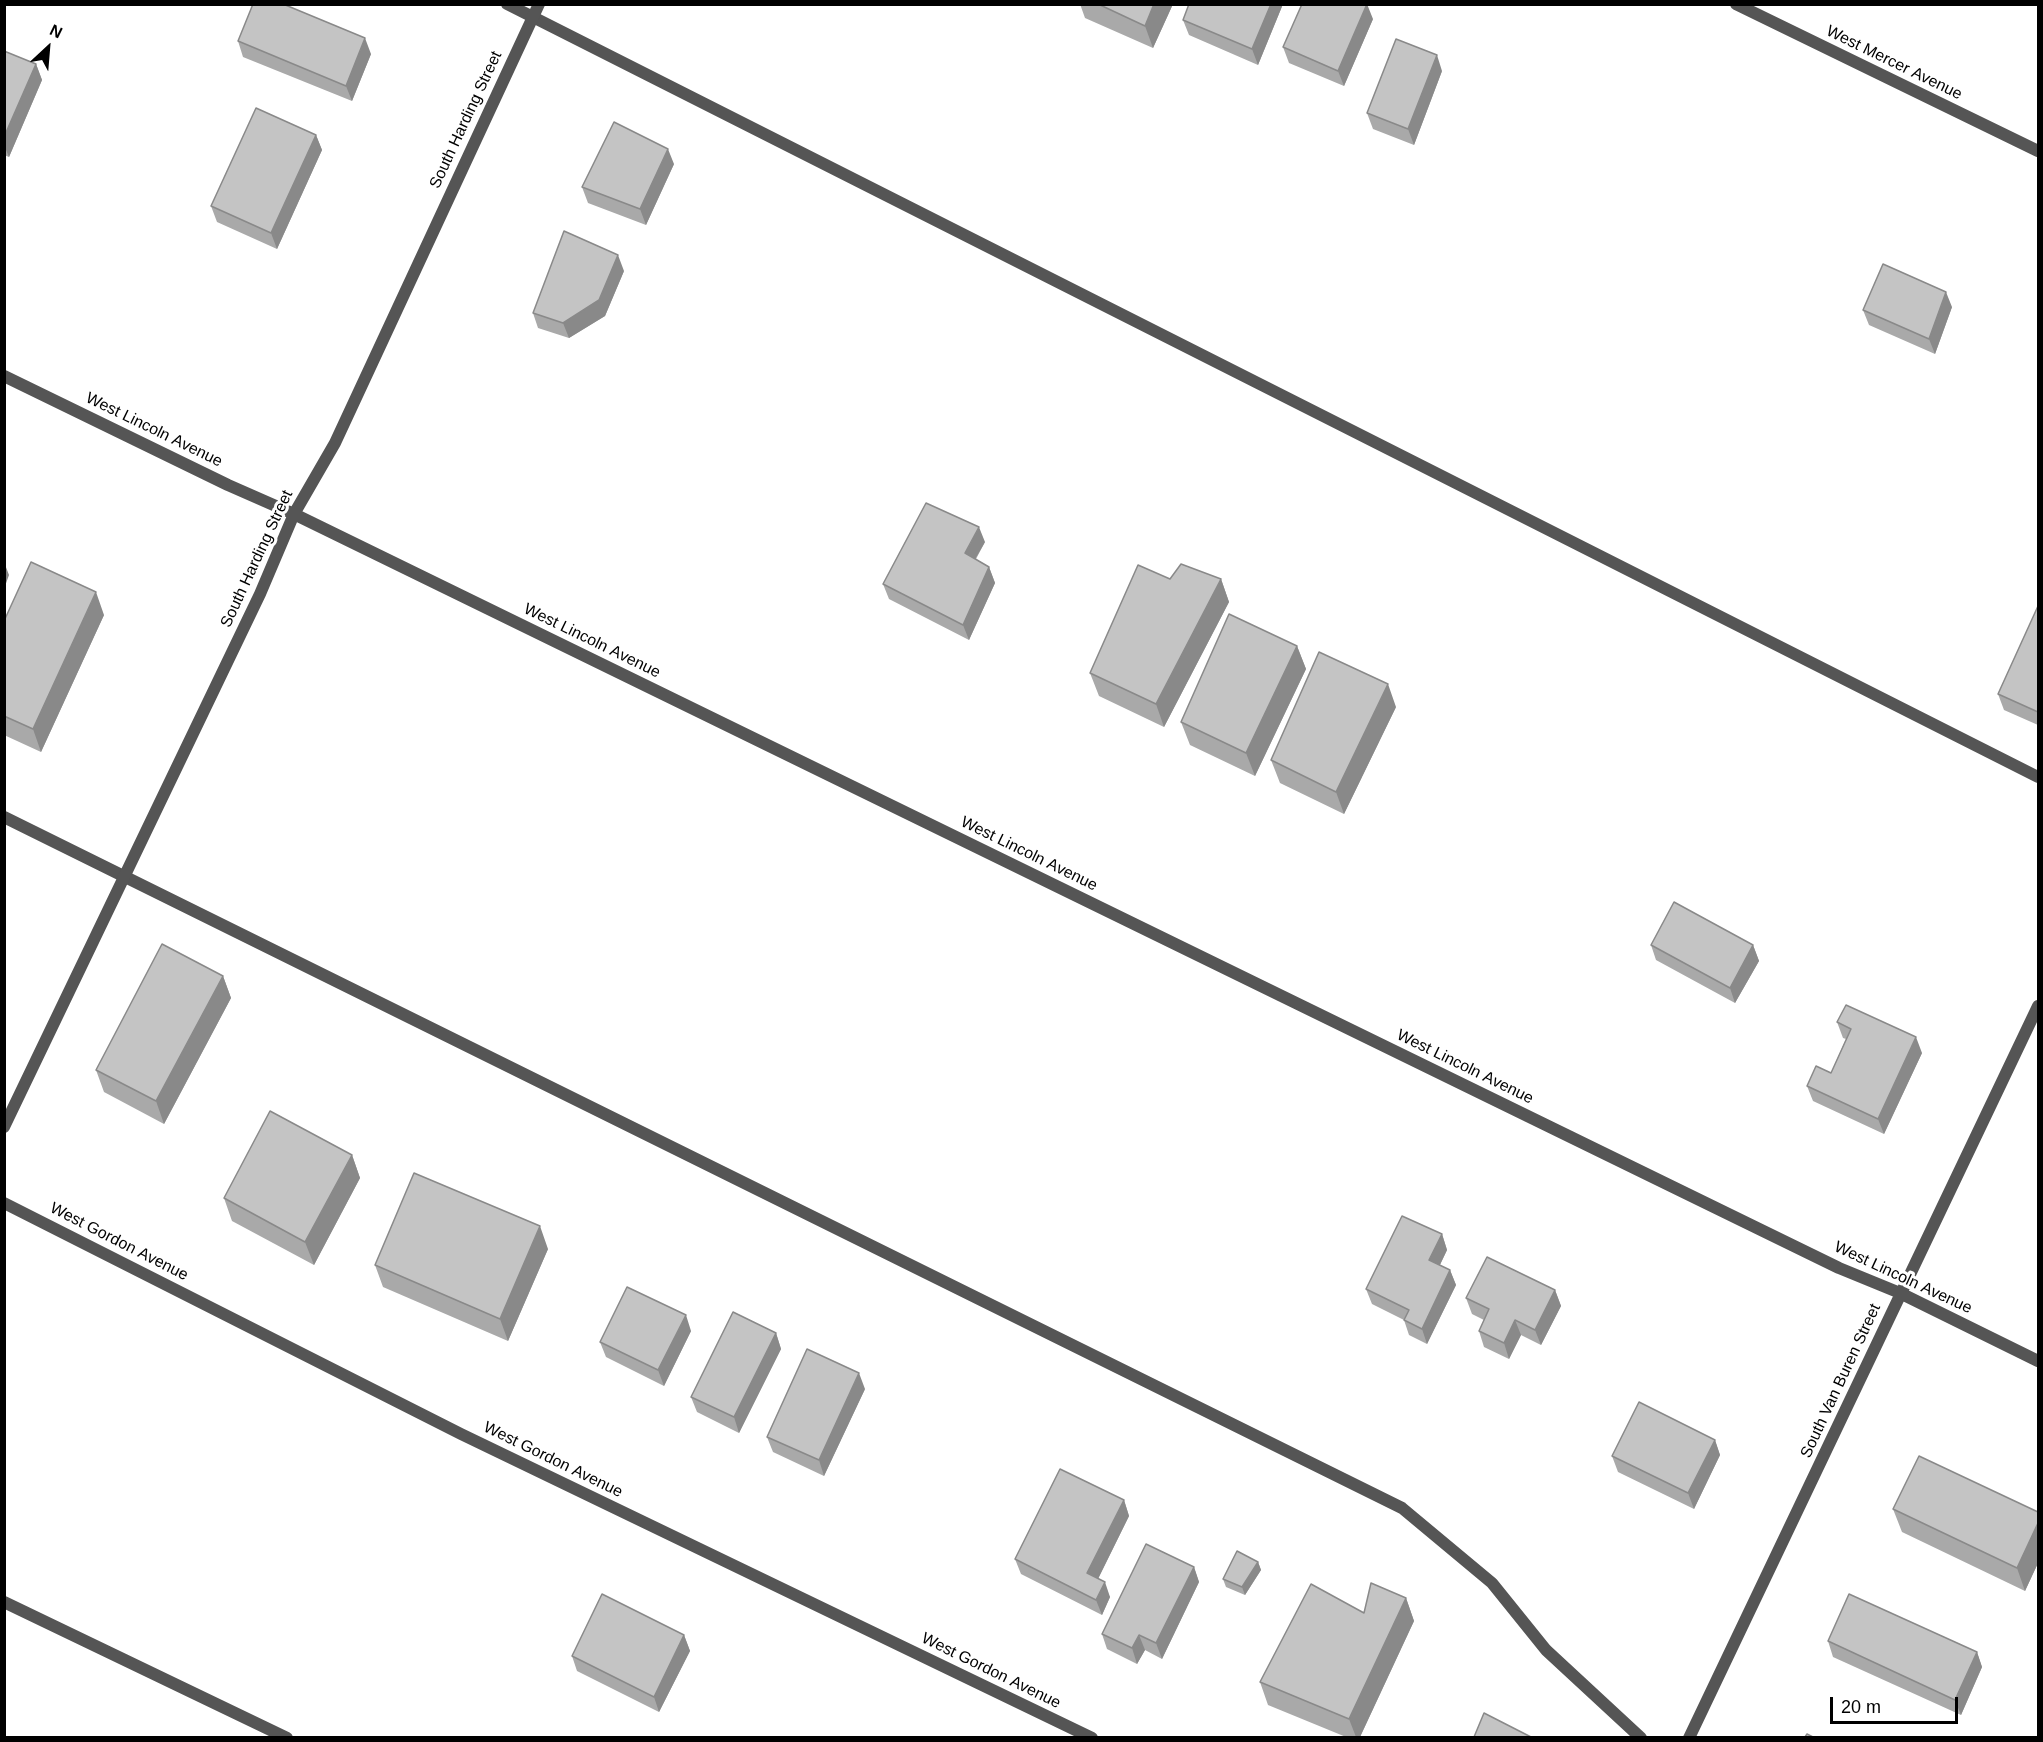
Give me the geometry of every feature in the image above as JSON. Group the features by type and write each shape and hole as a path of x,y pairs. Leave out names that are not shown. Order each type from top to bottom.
{"street":[{"path":"507,4 2038,777"},
{"name":"South Harding Street","path":"4,1127 260,594 294,514 335,443 538,4"},
{"name":"West Mercer Avenue","path":"1736,4 2038,151"},
{"name":"West Lincoln Avenue","path":"4,376 228,485 294,514 1839,1268 1900,1293 2038,1361"},
{"path":"4,817 1402,1508 1492,1582 1546,1650 1641,1737"},
{"name":"South Van Buren Street","path":"1689,1737 1874,1354 1900,1293 2038,1006"},
{"name":"West Gordon Avenue","path":"4,1203 461,1434 1092,1737"},
{"path":"4,1602 287,1737"}],"building":[{"path":"253,4 283,4 365,38 346,86 238,41"},
{"path":"1098,4 1154,4 1145,26"},
{"path":"1189,4 1271,4 1252,49 1183,20"},
{"path":"1302,4 1367,4 1338,71 1283,47"},
{"path":"1396,39 1437,55 1408,129 1367,113"},
{"path":"4,51 36,64 4,137"},
{"path":"256,108 316,135 271,233 211,206"},
{"path":"614,122 668,149 640,209 582,187"},
{"path":"564,231 618,255 599,300 563,323 533,313"},
{"path":"1883,264 1946,292 1929,339 1863,310"},
{"path":"926,503 979,527 965,553 989,567 963,625 883,584"},
{"path":"31,562 96,592 33,729 4,716 4,621"},
{"path":"1181,564 1221,579 1156,704 1090,673 1138,565 1170,579"},
{"path":"2038,606 2038,712 1998,694"},
{"path":"1229,614 1297,646 1246,753 1181,722"},
{"path":"1319,652 1388,684 1336,792 1271,760"},
{"path":"1674,902 1753,945 1730,988 1651,945"},
{"path":"162,944 223,976 156,1101 96,1070"},
{"path":"1846,1005 1916,1037 1878,1119 1807,1086 1816,1066 1831,1073 1851,1029 1837,1022"},
{"path":"270,1111 352,1155 305,1242 224,1198"},
{"path":"414,1173 540,1226 500,1319 375,1265"},
{"path":"1402,1216 1442,1234 1429,1260 1450,1270 1422,1329 1404,1320 1409,1310 1366,1289"},
{"path":"1487,1257 1555,1290 1535,1330 1515,1320 1504,1343 1479,1331 1489,1309 1466,1298"},
{"path":"627,1287 686,1315 658,1370 600,1342"},
{"path":"733,1312 776,1333 734,1417 691,1397"},
{"path":"807,1349 859,1373 819,1460 767,1437"},
{"path":"1639,1402 1715,1440 1688,1493 1612,1456"},
{"path":"1919,1456 2038,1512 2038,1523 2017,1568 1893,1509"},
{"path":"1060,1469 1124,1500 1087,1573 1105,1582 1096,1600 1015,1559"},
{"path":"1146,1544 1194,1567 1156,1643 1139,1635 1132,1648 1102,1634"},
{"path":"1237,1551 1258,1562 1242,1587 1223,1579"},
{"path":"1371,1583 1406,1598 1349,1719 1260,1682 1311,1584 1364,1613"},
{"path":"602,1594 684,1635 654,1697 572,1656"},
{"path":"1849,1594 1977,1652 1955,1700 1828,1641"},
{"path":"1484,1713 1531,1737 1474,1737"}]}
